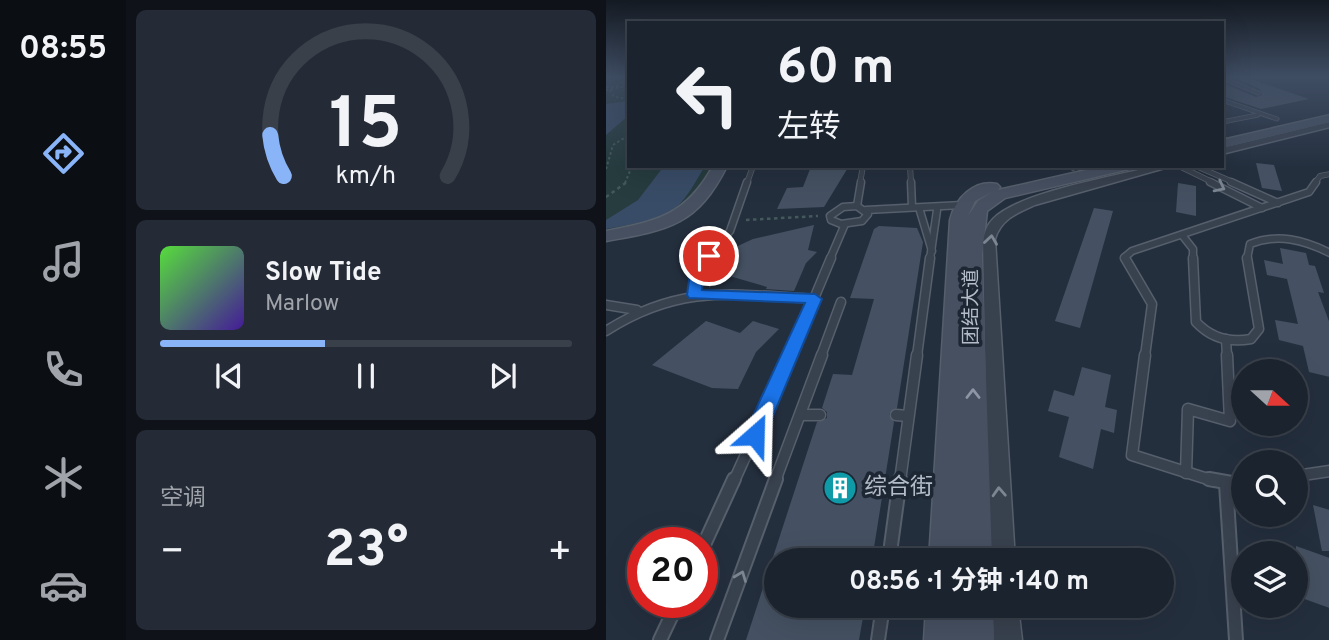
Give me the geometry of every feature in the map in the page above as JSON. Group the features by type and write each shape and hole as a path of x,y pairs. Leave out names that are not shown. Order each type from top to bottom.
{"main road":[{"path":"1224,137 1277,120 1329,113"},
{"path":"1224,138 1329,113"},
{"path":"961,207 968,197 980,190 1071,168"},
{"name":"团结大道","path":"974,548 972,255 978,211 985,202 1000,194 1115,168"},
{"name":"团结大道","path":"947,548 961,207"},
{"path":"974,618 974,640"}],"street":[{"path":"1224,150 1329,124"},
{"path":"606,236 654,226 682,213 702,197 719,168"},
{"path":"1001,548 992,356 989,239 992,229 1012,211 1035,201 1159,168"},
{"path":"944,640 945,618"},
{"path":"1006,618 1008,640"}],"lane":[{"path":"1241,107 1277,120"},
{"path":"1224,122 1261,114"},
{"path":"694,295 701,265 724,239 752,168"},
{"path":"857,206 863,168"},
{"path":"910,168 912,207"},
{"path":"1183,168 1262,208"},
{"path":"1200,168 1278,203"},
{"path":"1231,484 1132,455 1152,304 1125,257 1132,251 1312,190 1320,176 1329,174"},
{"path":"867,212 862,221 845,224 835,223 831,215 843,207 857,206 867,212 961,207"},
{"path":"867,212 912,207 961,207"},
{"path":"891,548 937,210"},
{"path":"920,211 932,251"},
{"path":"712,527 815,299 845,224"},
{"path":"1182,235 1193,249 1196,322 1208,334 1226,339 1251,339 1259,329 1247,257 1250,244 1263,239 1286,239 1312,245 1329,253"},
{"path":"606,331 637,310 671,298 694,295 815,299"},
{"path":"717,640 802,415 841,302"},
{"path":"606,304 637,310"},
{"path":"1186,472 1188,409 1231,421 1226,339"},
{"path":"802,415 820,415"},
{"path":"895,415 908,416"},
{"path":"1308,475 1329,471"},
{"path":"1226,484 1236,640"},
{"path":"660,640 670,618"},
{"path":"878,640 881,618"}],"path":[{"path":"606,169 607,155 619,139 627,136"},
{"path":"606,197 625,187 631,177 632,168"},
{"path":"733,221 831,215"}],"green space":[{"path":"606,107 627,107 627,168 712,168 693,199 663,219 606,233"}],"water":[{"path":"606,107 627,107 627,117 606,135"},
{"path":"662,168 704,168 684,199 668,212 648,220 606,229 606,220 638,200"}],"building":[{"path":"1256,163 1274,165 1282,191 1262,188"},
{"path":"848,168 824,207 777,209 787,188 803,187 810,169"},
{"path":"1178,183 1196,186 1196,216 1176,212"},
{"path":"1094,208 1113,211 1080,328 1055,321"},
{"path":"814,225 808,250 817,252 806,263 794,291 766,289 767,287 726,275 709,288 711,266 729,250 753,239"},
{"name":"综合街","path":"879,226 917,228 923,242 897,408 889,414 894,422 874,548 776,548 817,422 827,418 827,412 822,408 833,374 852,375 874,299 850,298 874,229"},
{"path":"1280,248 1306,253 1309,265 1315,266 1324,293 1318,292 1330,324 1330,377 1309,372 1303,346 1279,340 1275,320 1298,324 1287,279 1267,275 1264,260 1283,264"},
{"path":"706,321 740,333 753,321 779,329 756,352 738,389 712,388 652,365"},
{"path":"1082,367 1111,375 1105,407 1117,410 1114,433 1101,429 1093,469 1059,457 1069,417 1048,411 1054,390 1074,396"},
{"path":"1313,505 1330,510 1330,551 1322,551"},
{"path":"1308,550 1330,558 1330,608 1308,600"},
{"name":"综合街","path":"764,585 764,618 863,618 859,640 746,640"}],"place":[{"name":"综合街","path":"840,488"}],"route":[{"path":"709,256 697,273 694,295 815,299 755,435"}]}
